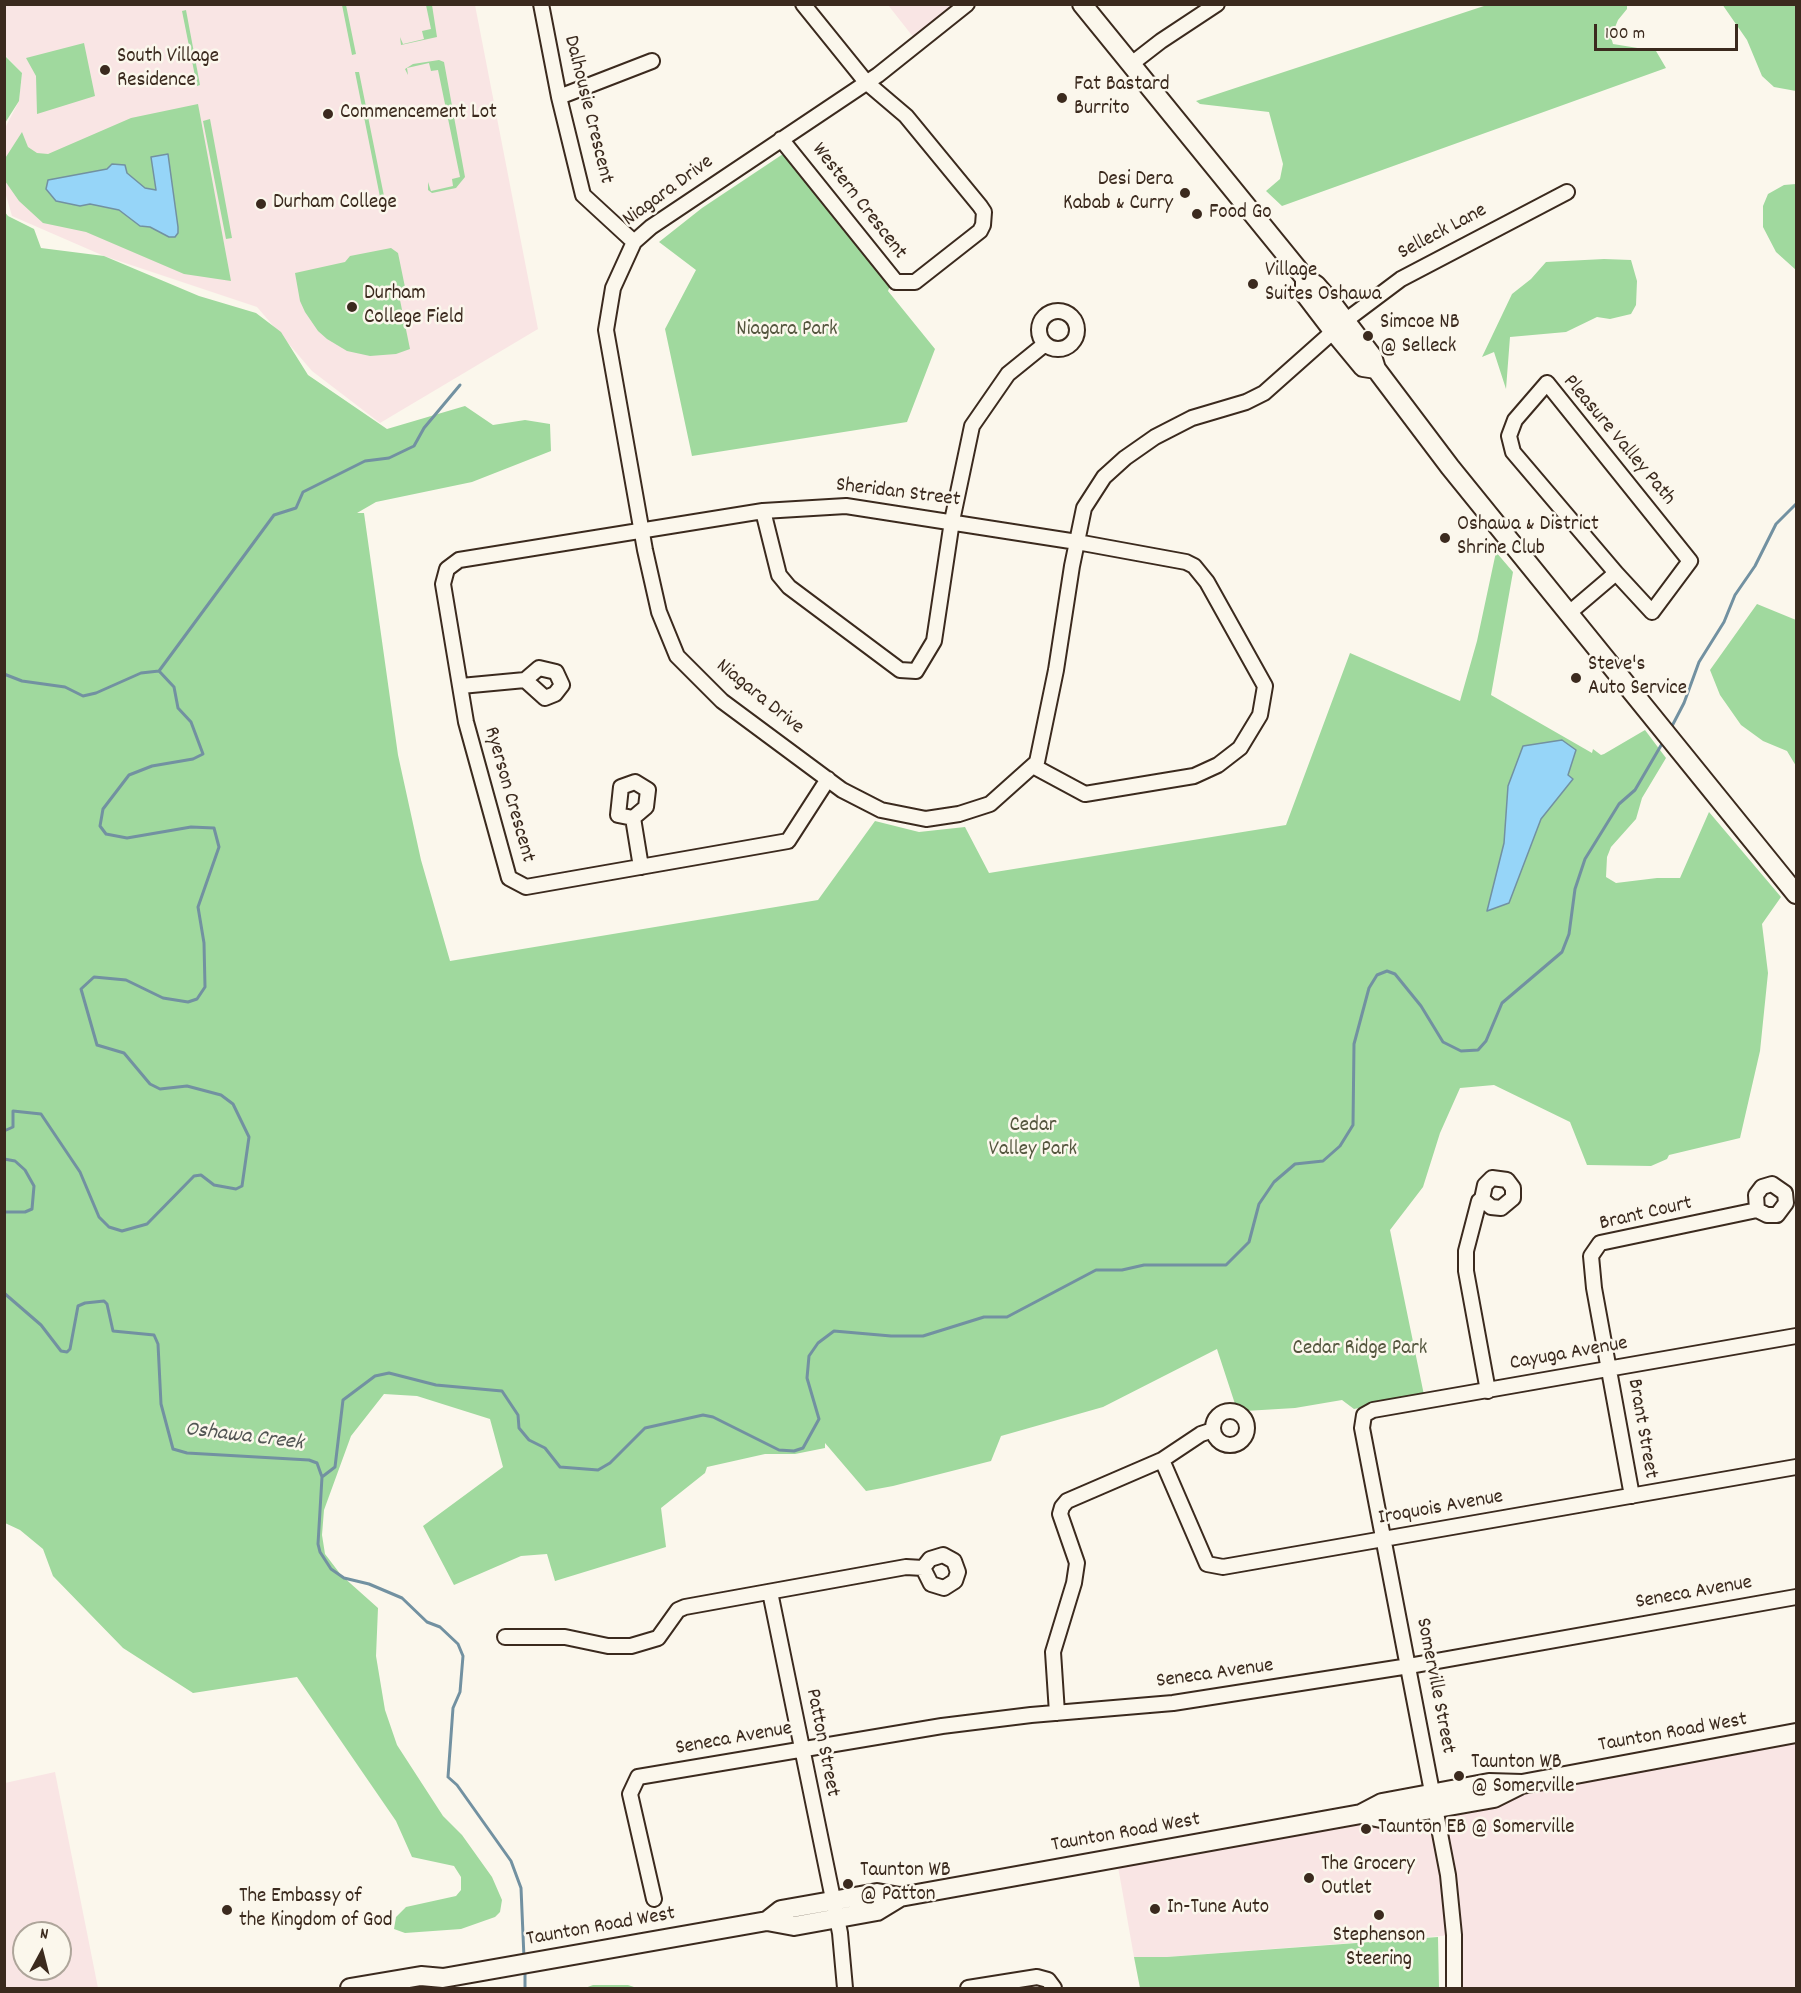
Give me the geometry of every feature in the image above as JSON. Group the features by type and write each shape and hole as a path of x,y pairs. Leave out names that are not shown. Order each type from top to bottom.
{"main road":[{"path":"1082,4 1130,65 1200,146 1305,278 1316,285 1339,327 1372,356 1376,369 1569,613 1797,894"},
{"name":"Taunton Road West","path":"350,1989 421,1976 443,1978 481,1972 767,1921 781,1910 834,1910 877,1893 900,1897 1361,1815 1381,1818 1489,1783 1522,1784 1797,1734"},
{"name":"Taunton Road West","path":"424,1989 443,1978"}],"street":[{"name":"Dalhousie Crescent","path":"541,4 559,97 583,195 634,242"},
{"path":"803,4 866,82"},
{"name":"Niagara Drive","path":"967,4 866,82 651,227 634,242 613,288 606,330 659,612 676,656 722,701 842,790 881,810 926,819 959,814 990,804 1037,762 1045,729 1084,508 1104,477 1125,458 1155,437 1192,418 1246,402 1264,393 1339,327"},
{"path":"1130,65 1161,41 1217,4"},
{"path":"559,97 652,61"},
{"name":"Western Crescent","path":"781,139 890,277 903,284 915,282 980,231 984,212 906,116 866,82"},
{"name":"Selleck Lane","path":"1339,327 1401,279 1567,192"},
{"path":"763,511 779,574 789,587 900,670 916,671 934,641 952,521 972,426 1008,374 1045,344"},
{"name":"Pleasure Valley Path","path":"1547,383 1690,561 1652,612 1616,573 1513,452 1509,436 1515,420 1547,383"},
{"name":"Sheridan Street","path":"642,531 763,511 846,506 1077,542 1186,562 1194,566 1207,582 1265,686 1260,715 1240,748 1218,765 1194,776 1085,794 1033,765"},
{"name":"Ryerson Crescent","path":"642,531 459,560 447,569 443,584 466,722 509,878 526,887 788,841 828,779"},
{"path":"1569,613 1616,573"},
{"path":"461,686 525,680"},
{"path":"633,818 641,867"},
{"path":"1482,1198 1476,1208 1465,1264 1488,1391"},
{"name":"Brant Court","path":"1609,1370 1590,1265 1594,1250 1600,1243 1757,1210"},
{"name":"Cayuga Avenue","path":"1362,1428 1364,1415 1370,1411 1797,1336"},
{"name":"Brant Street","path":"1609,1370 1632,1496"},
{"name":"Somerville Street","path":"1362,1428 1409,1666 1452,1910 1454,1989"},
{"path":"1057,1713 1053,1652 1074,1583 1077,1563 1060,1514 1062,1508 1067,1501 1162,1460 1201,1434 1213,1430"},
{"name":"Iroquois Avenue","path":"1162,1460 1207,1564 1215,1567 1384,1540 1795,1467"},
{"path":"505,1637 565,1638 608,1646 645,1644 658,1638 678,1610 685,1606 906,1567 923,1568"},
{"name":"Patton Street","path":"771,1592 844,1957 845,1989"},
{"name":"Seneca Avenue","path":"654,1899 630,1794 638,1777 942,1726 1173,1703 1409,1666 1797,1597"},
{"path":"968,1989 1037,1977 1048,1980 1054,1989"}],"shaded area":[{"name":"Durham College","path":"5,5 475,5 538,329 380,423 312,371 257,307 104,256 12,216 5,192 4,130 19,101 22,73 5,55"},
{"path":"888,5 957,5 914,38"},
{"path":"1796,1733 1796,1988 1454,1988 1454,1935 1167,1957 1134,1957 1117,1861"},
{"path":"55,1772 98,1988 5,1988 5,1783"}],"green space":[{"path":"1722,4 1796,5 1796,91 1774,87 1762,76 1747,40"},
{"path":"342,5 346,5 356,54 352,55"},
{"path":"426,5 432,5 437,37 401,45 400,37 403,44 424,39 422,31 431,29"},
{"path":"1487,5 1627,5 1611,37 1613,44 1656,51 1666,68 1282,206 1266,191 1280,179 1283,164 1269,112 1200,104 1196,101"},
{"path":"186,10 200,85 197,86 182,11"},
{"path":"84,43 95,96 37,114 36,76 26,58"},
{"path":"4,55 22,73 19,101 5,123"},
{"path":"439,60 444,62 465,177 456,188 432,193 428,190 428,182 431,191 453,186 452,179 460,177 438,70 431,71 429,63 407,68 408,75 405,69 413,64"},
{"path":"355,72 359,72 385,201 381,202"},
{"path":"198,104 231,281 184,274 86,232 43,223 19,201 5,181 4,160 22,132 28,147 37,153 48,154 131,118"},
{"path":"210,119 232,238 226,239 203,121"},
{"name":"Niagara Park","path":"783,154 890,286 888,291 935,349 907,422 692,456 665,329 696,270 659,242 702,208"},
{"path":"1796,184 1796,270 1776,252 1763,227 1763,206 1768,194 1784,185"},
{"name":"Cedar Valley Park","path":"4,211 8,216 34,229 41,248 104,256 199,296 256,313 281,332 308,375 387,429 465,406 493,425 525,420 550,424 551,451 472,482 376,502 357,513 364,513 398,755 421,860 450,961 818,900 875,821 919,832 965,827 989,873 1286,825 1350,653 1460,701 1477,641 1496,552 1513,572 1491,695 1592,753 1593,749 1601,755 1604,754 1645,730 1666,758 1642,798 1636,819 1611,847 1607,857 1606,877 1616,883 1680,878 1709,812 1781,897 1762,924 1768,973 1760,1051 1740,1138 1669,1155 1667,1159 1651,1166 1587,1165 1570,1122 1494,1085 1460,1088 1440,1133 1423,1187 1390,1230 1424,1395 1354,1409 1342,1400 1295,1408 1245,1411 1236,1407 1217,1349 1103,1407 1001,1436 991,1461 893,1486 866,1491 825,1443 825,1448 795,1454 765,1454 707,1467 705,1473 661,1508 666,1547 555,1581 547,1554 521,1556 454,1585 423,1526 503,1467 490,1419 417,1396 384,1394 351,1436 324,1510 322,1535 325,1554 341,1575 378,1608 376,1656 385,1710 397,1745 443,1816 462,1835 492,1877 502,1900 500,1912 495,1917 461,1929 405,1933 394,1929 396,1917 406,1907 456,1896 461,1890 461,1877 454,1866 412,1857 396,1821 297,1677 193,1693 123,1648 53,1576 43,1549 20,1530 5,1523"},
{"name":"Durham College Field","path":"391,248 398,253 406,292 400,300 410,349 396,354 370,356 347,351 318,331 305,312 300,301 295,273 345,262 350,256"},
{"path":"1631,260 1637,281 1636,305 1631,314 1610,319 1597,317 1566,332 1510,337 1506,389 1494,352 1482,357 1512,294 1531,279 1546,262"},
{"path":"1757,604 1796,620 1796,766 1787,751 1763,741 1741,725 1720,695 1710,670"},
{"path":"1438,1937 1439,1988 1140,1988 1134,1957 1167,1957"},
{"path":"593,1985 628,1985 637,1988 585,1988"}],"water":[{"path":"168,154 178,227 175,237 169,237 150,227 140,226 119,210 90,204 80,206 56,201 46,189 48,180 107,169 112,164 125,165 127,173 145,188 156,190 151,157"},
{"path":"1562,740 1576,750 1568,775 1573,779 1541,819 1509,903 1487,911 1504,843 1508,786 1523,746"}],"waterway":[{"path":"159,671 274,515 296,508 303,492 365,461 389,458 414,446 424,428 460,385"},
{"path":"1671,728 1684,703 1699,662 1724,622 1735,595 1755,566 1776,524 1796,504"},
{"name":"Oshawa Creek","path":"4,674 22,681 65,687 83,696 96,693 141,673 159,671"},
{"name":"Oshawa Creek","path":"4,1131 13,1127 13,1111 41,1114 80,1172 99,1217 109,1227 122,1231 147,1224 194,1176 201,1175 214,1185 236,1189 242,1186 249,1137 233,1104 221,1095 187,1086 160,1089 150,1084 124,1053 97,1045 81,989 94,977 126,980 163,998 188,1002 197,999 205,987 204,943 198,907 219,847 214,828 191,827 127,838 106,834 100,826 103,809 129,775 152,766 193,759 203,754 191,722 178,708 174,687 159,671"},
{"path":"322,1477 335,1467 343,1400 375,1376 389,1373 436,1385 502,1391 518,1415 519,1428 529,1440 545,1448 560,1467 598,1470 610,1463 645,1428 703,1415 713,1417 779,1450 794,1451 803,1448 819,1419 807,1378 809,1356 818,1343 834,1331 923,1336 984,1317 1007,1317 1096,1270 1122,1270 1144,1265 1226,1265 1249,1242 1259,1204 1274,1182 1295,1164 1323,1161 1340,1146 1353,1125 1354,1044 1369,988 1377,975 1387,971 1395,974 1421,1006 1443,1042 1461,1051 1478,1050 1486,1041 1502,1003 1562,952 1569,934 1575,889 1585,859 1619,804 1635,790 1663,742"},
{"name":"Oshawa Creek","path":"4,1159 15,1161 25,1170 34,1186 32,1209 25,1212 4,1212"},
{"name":"Oshawa Creek","path":"4,1293 41,1325 61,1351 67,1352 70,1349 78,1306 85,1303 104,1301 107,1304 113,1331 154,1335 158,1344 161,1404 173,1449 187,1453 309,1460 317,1463 322,1477 318,1544 320,1552 331,1569 344,1578 369,1584 402,1598 427,1622 440,1627 458,1644 463,1656 460,1692 453,1708 448,1777 457,1785 511,1861 521,1888 524,1958"},
{"name":"Oshawa Creek","path":"525,1971 525,1988"}],"place":[{"name":"South Village Residence","path":"105,70"},
{"name":"Fat Bastard Burrito","path":"1062,98"},
{"name":"Commencement Lot","path":"328,114"},
{"name":"Desi Dera Kabab & Curry","path":"1185,193"},
{"name":"Durham College","path":"261,204"},
{"name":"Food Go","path":"1197,214"},
{"name":"Village Suites Oshawa","path":"1253,284"},
{"name":"Durham College Field","path":"352,307"},
{"name":"Simcoe NB @ Selleck","path":"1368,336"},
{"name":"Oshawa & District Shrine Club","path":"1445,538"},
{"name":"Steve's Auto Service","path":"1576,678"},
{"name":"Taunton WB @ Somerville","path":"1459,1776"},
{"name":"Taunton EB @ Somerville","path":"1366,1829"},
{"name":"The Grocery Outlet","path":"1309,1878"},
{"name":"Taunton WB @ Patton","path":"848,1884"},
{"name":"In-Tune Auto","path":"1155,1909"},
{"name":"The Embassy of the Kingdom of God","path":"227,1910"},
{"name":"Stephenson Steering","path":"1379,1915"}],"park label":[{"name":"Cedar Ridge Park","path":"1360,1350"}]}
